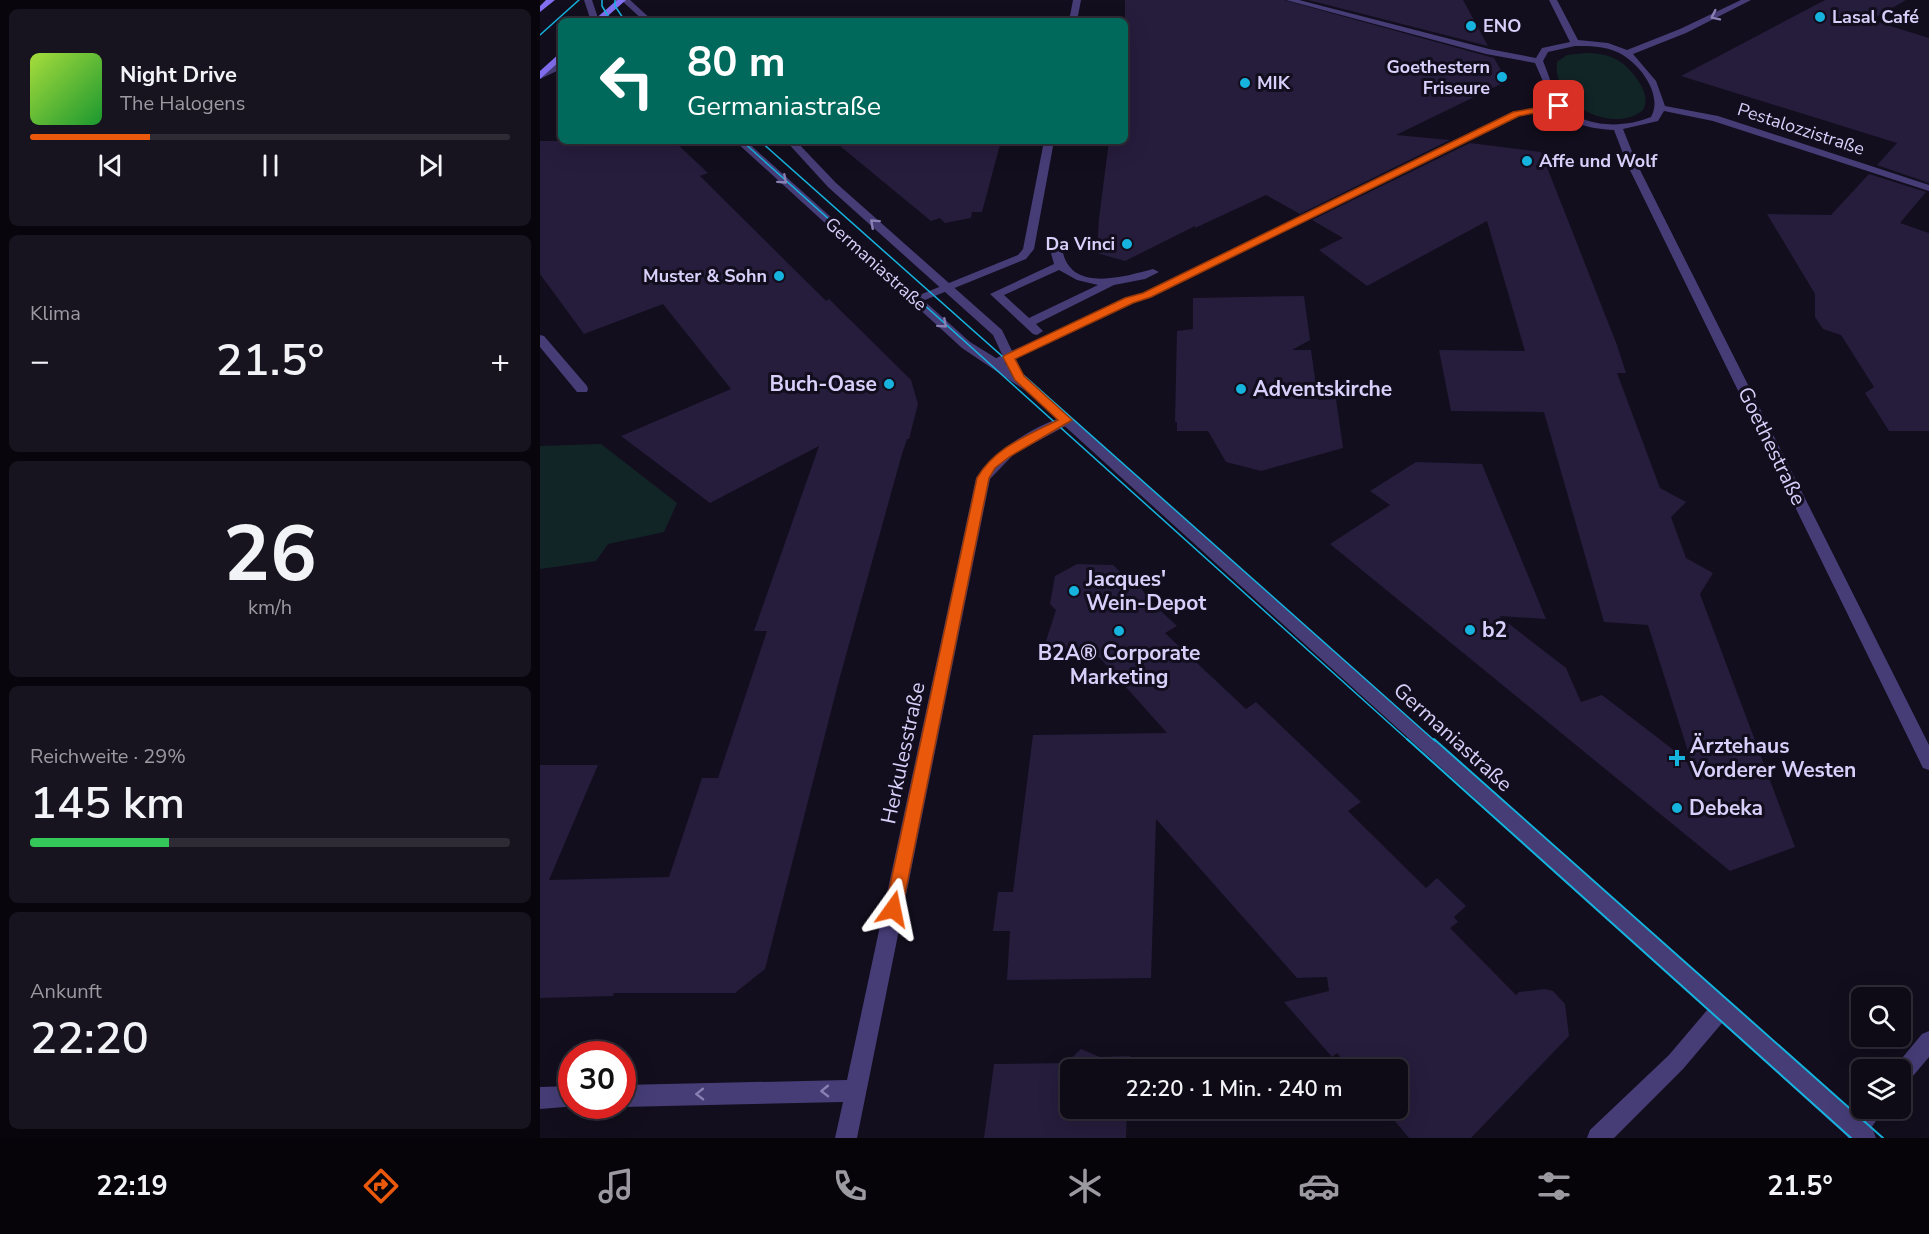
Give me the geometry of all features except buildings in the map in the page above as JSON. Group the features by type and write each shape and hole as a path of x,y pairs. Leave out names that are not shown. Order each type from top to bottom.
{"main road":[{"path":"540,10 551,0"},
{"path":"600,18 623,0"},
{"path":"540,76 558,58"}],"street":[{"path":"588,0 595,18"},
{"path":"623,0 645,18"},
{"path":"1073,18 1077,0"},
{"path":"1290,0 1480,49 1539,61"},
{"path":"1553,0 1575,43"},
{"path":"1627,53 1683,31 1747,0"},
{"path":"1575,43 1594,44 1627,53 1641,66 1653,84 1660,101 1660,108 1655,119 1646,124 1618,128 1585,121 1569,114 1559,106 1539,61 1545,50 1575,43"},
{"path":"540,76 558,67"},
{"path":"996,363 1129,301 1147,295 1516,114 1559,106"},
{"name":"Pestalozzistraße","path":"1660,108 1715,118 1929,188"},
{"name":"Goethestraße","path":"1618,128 1632,164 1929,763"},
{"name":"Germaniastraße","path":"743,144 966,345 1019,378 1860,1134"},
{"name":"Germaniastraße","path":"794,144 832,184 998,333 1019,378"},
{"path":"916,300 1022,257 1028,249 1048,144"},
{"path":"996,294 1058,259 1070,274 1083,279 1111,283 1127,281 1153,272"},
{"path":"985,285 1032,327 1111,283"},
{"path":"540,339 582,389"},
{"name":"Herkulesstraße","path":"846,1138 983,478 991,465 1004,454 1066,420"},
{"path":"1598,1138 1676,1062 1721,1010"},
{"path":"1911,1063 1929,1041"},
{"path":"636,1096 855,1091"},
{"path":"540,1098 558,1097"},
{"path":"1860,1134 1868,1119"}],"green space":[{"path":"1586,53 1612,57 1630,70 1643,90 1645,104 1643,110 1630,117 1616,119 1587,112 1574,103 1564,91 1558,77 1557,62 1567,55"},
{"path":"601,444 677,503 664,532 608,544 596,561 540,569 540,446"}],"tram line":[{"path":"559,18 579,0"},
{"path":"602,0 602,6 609,18"},
{"path":"615,0 615,6 623,18"},
{"path":"540,35 558,19"},
{"path":"745,144 1409,741"},
{"path":"763,144 1435,741"},
{"path":"1407,739 1851,1138"},
{"path":"1434,739 1883,1138"}],"place":[{"name":"Lasal Café","path":"1820,17"},
{"name":"ENO","path":"1471,26"},
{"name":"Goethestern Friseure","path":"1502,77"},
{"name":"MIK","path":"1245,83"},
{"name":"Affe und Wolf","path":"1527,161"},
{"name":"Da Vinci","path":"1127,244"},
{"name":"Muster & Sohn","path":"779,276"},
{"name":"Buch-Oase","path":"889,384"},
{"name":"Adventskirche","path":"1241,389"},
{"name":"Jacques' Wein-Depot","path":"1074,591"},
{"name":"b2","path":"1470,630"},
{"name":"B2A® Corporate Marketing","path":"1119,631"},
{"name":"Ärztehaus Vorderer Westen","path":"1677,758"},
{"name":"Debeka","path":"1677,808"}],"route":[{"path":"893,909 983,478 991,465 1004,454 1066,420 1019,378 1009,357 1129,301 1147,295 1516,114 1559,106"}]}
